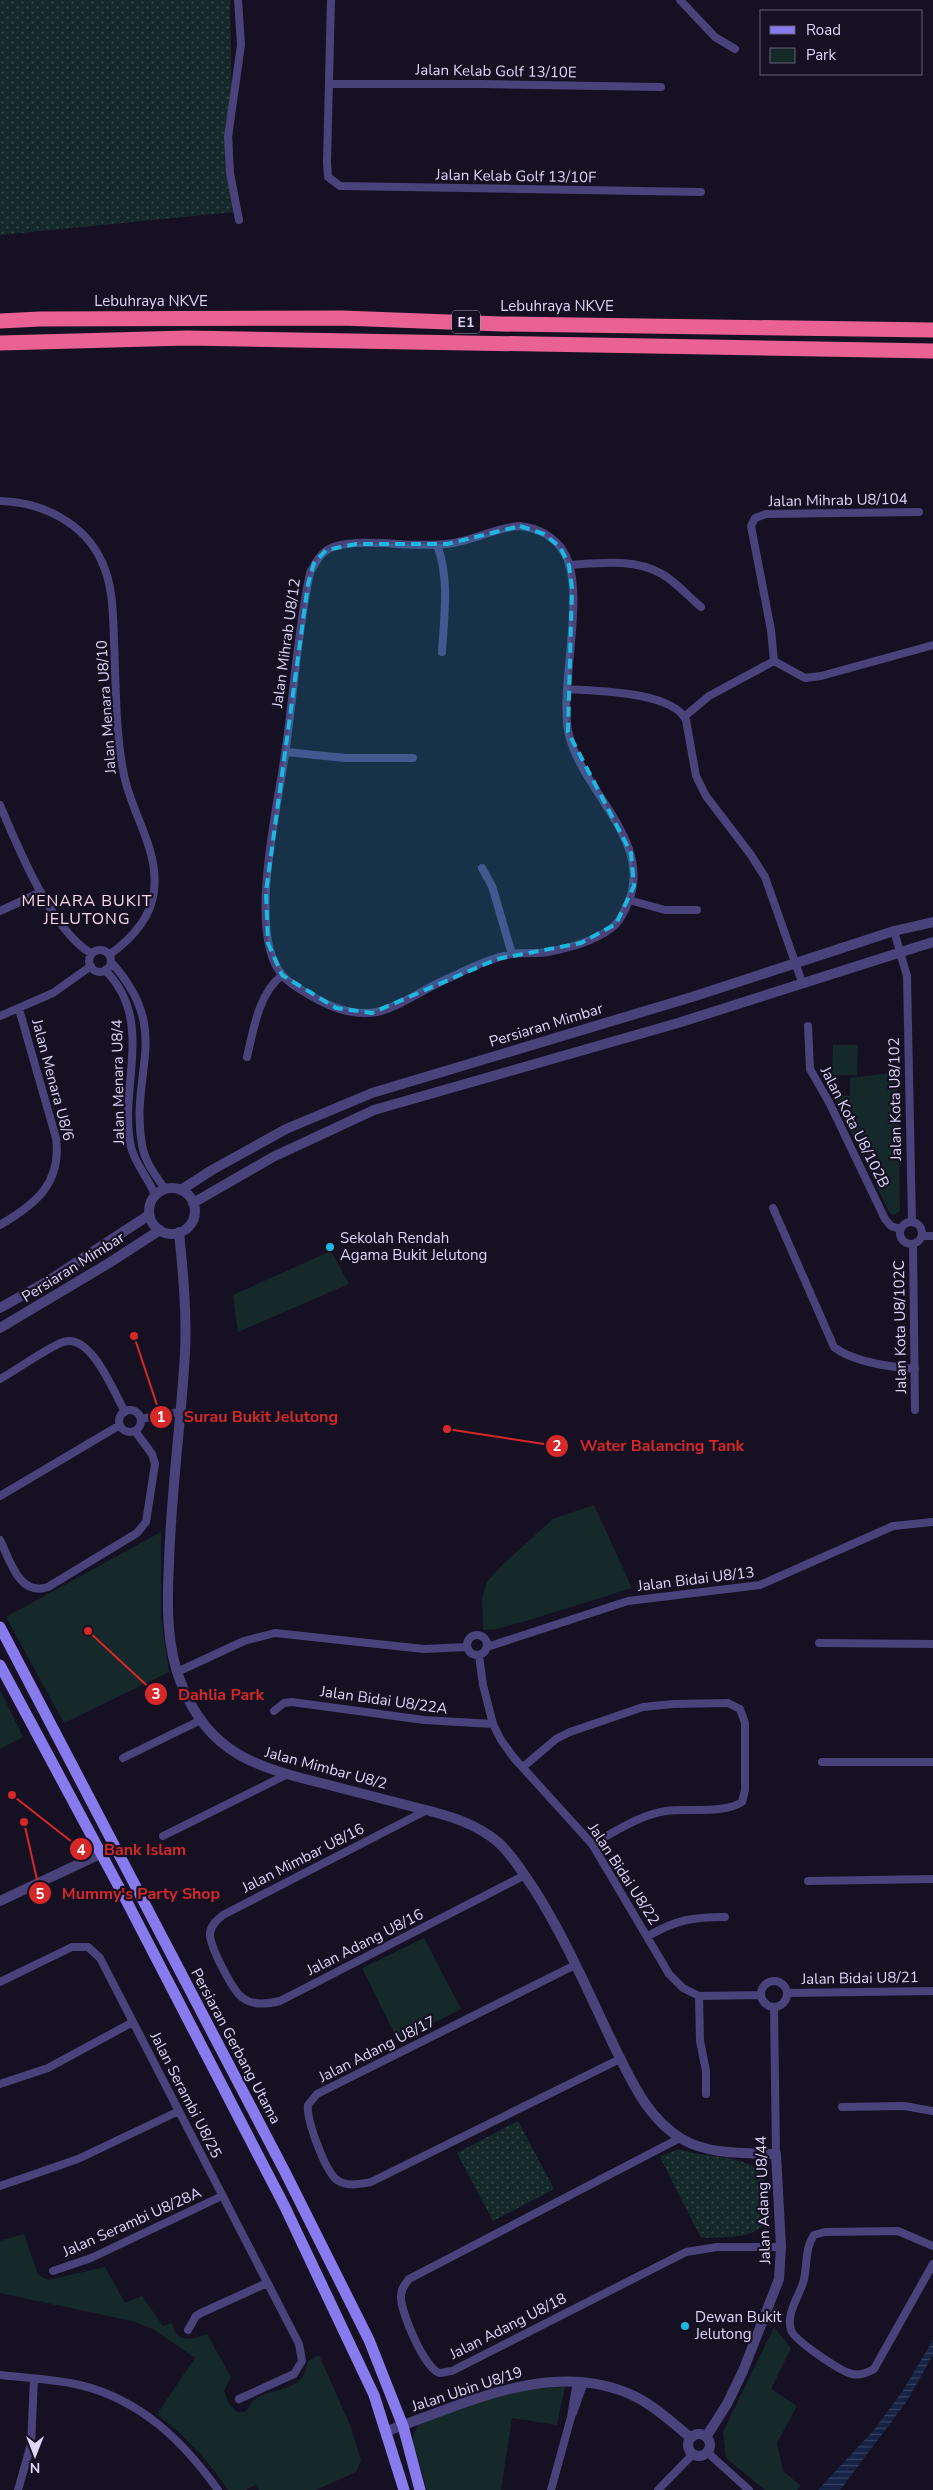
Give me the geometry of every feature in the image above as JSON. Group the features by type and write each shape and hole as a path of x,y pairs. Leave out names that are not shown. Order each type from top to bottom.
{"highway":[{"name":"Lebuhraya NKVE","path":"0,321 50,319 342,318 501,324 933,330"},
{"name":"E1","path":"0,343 187,338 933,351"}],"main road":[{"name":"Persiaran Gerbang Utama","path":"0,1627 284,2170 369,2340 402,2426 420,2490"},
{"name":"Persiaran Gerbang Utama","path":"0,1666 288,2214 362,2367 387,2431 404,2490"}],"street":[{"path":"238,0 241,45 228,137 230,173 239,220"},
{"path":"330,84 331,0"},
{"path":"680,0 715,38 735,49"},
{"name":"Jalan Kelab Golf 13/10E","path":"330,84 661,87"},
{"name":"Jalan Kelab Golf 13/10F","path":"330,84 328,177 340,186 701,192"},
{"name":"Jalan Menara U8/10","path":"0,501 27,503 43,508 71,524 94,549 108,579 112,610 119,736 124,776 146,835 155,880 154,893 146,916 126,942 110,958"},
{"name":"Jalan Mihrab U8/104","path":"774,661 771,630 751,526 755,518 766,514 919,512"},
{"name":"Jalan Mihrab U8/12","path":"514,526 526,527 544,534 564,552 569,565 572,607 567,720 571,743 631,853 634,878 629,900 616,924 598,936 549,952 512,954 449,978 391,1007 372,1012 354,1012 336,1008 308,994 282,976 274,962 268,943 265,915 270,860 300,638 308,584 314,563 326,550 344,544 437,545 474,540 514,526"},
{"path":"437,545 442,559 445,586 442,652"},
{"path":"569,565 618,563 649,567 664,575 701,607"},
{"path":"684,716 709,696 774,661 805,678 821,676 933,645"},
{"path":"568,689 634,694 670,706 684,716 696,776 706,796 751,855 765,877 802,982"},
{"path":"286,752 329,757 413,758"},
{"path":"0,805 41,892 65,931 83,949 92,954"},
{"path":"482,868 492,886 512,954"},
{"path":"0,912 41,892"},
{"path":"629,900 665,910 696,910"},
{"name":"Persiaran Mimbar","path":"181,1190 212,1170 286,1129 372,1093 692,997 894,931 933,922"},
{"name":"Jalan Kota U8/102","path":"894,931 907,976 912,1222"},
{"path":"193,1202 273,1157 374,1110 678,1023 802,982 933,942"},
{"path":"101,950 110,958 105,970 96,970 91,966 92,954 101,950"},
{"name":"Jalan Menara U8/4","path":"110,958 130,986 144,1020 146,1059 140,1115 142,1147 149,1165 164,1189"},
{"path":"0,1016 53,994 91,966"},
{"name":"Jalan Menara U8/4","path":"105,970 120,987 129,1004 132,1029 131,1146 155,1195"},
{"path":"247,1057 263,1000 272,985 282,976"},
{"name":"Jalan Menara U8/6","path":"0,1224 32,1204 43,1192 51,1180 58,1153 56,1138 18,1009"},
{"name":"Jalan Kota U8/102B","path":"808,1026 810,1069 830,1104 885,1218 891,1226 900,1229"},
{"path":"164,1189 181,1190 193,1202 194,1217 186,1229 179,1232 166,1233 155,1226 149,1215 151,1201 155,1195 164,1189"},
{"path":"773,1208 834,1348 841,1353 888,1366 915,1369"},
{"name":"Persiaran Mimbar","path":"0,1308 48,1281 149,1215"},
{"path":"922,1236 920,1228 912,1222 905,1224 900,1229 900,1236 903,1242 913,1244 922,1236 933,1236"},
{"name":"Persiaran Mimbar","path":"0,1328 160,1230"},
{"name":"Jalan Mimbar U8/2","path":"179,1232 186,1313 168,1584 170,1630 177,1672 182,1686 201,1720 220,1741 238,1756 251,1762 286,1774 427,1810 468,1823 487,1834 509,1853 553,1919 639,2096 656,2116 680,2138 716,2150 776,2154"},
{"name":"Jalan Kota U8/102C","path":"913,1244 915,1410"},
{"path":"0,1379 63,1342 77,1342 84,1345 93,1355 125,1412"},
{"path":"125,1412 136,1412 141,1419 140,1427 136,1431 128,1432 120,1425 120,1416 125,1412"},
{"path":"141,1419 179,1412"},
{"path":"0,1496 120,1425"},
{"path":"0,1540 22,1583 37,1589 48,1587 137,1533 147,1518 155,1464 152,1454 136,1431"},
{"name":"Jalan Bidai U8/13","path":"487,1647 628,1601 760,1585 893,1526 933,1522"},
{"path":"177,1672 244,1641 275,1634 424,1649 466,1647"},
{"path":"478,1635 485,1639 487,1647 479,1655 471,1654 466,1647 468,1640 478,1635"},
{"path":"819,1643 933,1644"},
{"name":"Jalan Bidai U8/22","path":"479,1655 483,1685 494,1724 507,1750 592,1844 669,1974 683,1988 699,1996"},
{"name":"Jalan Bidai U8/22A","path":"274,1711 284,1703 304,1703 424,1720 494,1724"},
{"path":"523,1767 556,1739 570,1732 642,1707 673,1704 728,1703 740,1709 745,1723 745,1790 742,1802 730,1808 666,1811 652,1814 638,1819 592,1844"},
{"path":"123,1758 201,1720"},
{"path":"822,1762 933,1762"},
{"path":"162,1836 286,1774"},
{"name":"Jalan Mimbar U8/16","path":"226,1972 210,1936 211,1927 223,1915 427,1810"},
{"path":"0,1901 115,1847"},
{"name":"Jalan Adang U8/16","path":"226,1972 237,1993 243,1999 262,2004 280,2001 525,1875"},
{"path":"808,1881 933,1879"},
{"path":"648,1936 687,1918 725,1917"},
{"name":"Jalan Serambi U8/25","path":"0,1982 72,1947 88,1947 100,1958 299,2344 302,2360 294,2374 239,2399"},
{"name":"Jalan Adang U8/17","path":"574,1964 317,2094 308,2105 307,2115 331,2174 344,2183 353,2185 371,2182 620,2058"},
{"path":"773,1981 781,1983 787,1993 782,2004 774,2007 764,2002 761,1995 763,1987 773,1981"},
{"name":"Jalan Bidai U8/21","path":"787,1993 933,1991"},
{"path":"706,2094 706,2071 700,2041 699,1996 761,1995"},
{"name":"Jalan Adang U8/44","path":"706,2436 727,2404 743,2371 776,2289 780,2268 781,2246 776,2154 774,2007"},
{"path":"0,2084 48,2068 133,2022"},
{"path":"842,2107 904,2106 933,2111"},
{"path":"0,2186 78,2159 179,2111"},
{"name":"Jalan Adang U8/18","path":"680,2138 408,2279 402,2290 402,2306 422,2354 432,2369 440,2373 452,2371 686,2252 706,2248 781,2246"},
{"name":"Jalan Serambi U8/28A","path":"53,2271 91,2258 222,2196"},
{"path":"933,2246 898,2231 826,2232 814,2235 808,2247 803,2284 790,2315 792,2333 798,2341 845,2371 854,2374 869,2373 874,2369 933,2264"},
{"path":"188,2330 196,2316 201,2313 267,2283"},
{"path":"0,2376 81,2386 119,2400 141,2412 179,2441 218,2490"},
{"path":"18,2490 31,2444 34,2379"},
{"name":"Jalan Ubin U8/19","path":"387,2431 511,2388 548,2381 581,2381 607,2385 637,2397 691,2438"},
{"path":"551,2490 581,2381"},
{"path":"698,2434 706,2436 710,2443 708,2453 699,2457 693,2454 688,2447 691,2438 698,2434"},
{"path":"708,2453 749,2490"},
{"path":"658,2490 693,2454"}],"highlighted area":[{"path":"520,526 544,534 560,547 569,565 572,588 568,732 631,853 634,886 616,924 581,943 497,959 372,1013 336,1008 282,975 268,943 266,892 308,584 314,563 326,550 356,544 447,544"}],"green space":[{"path":"0,0 230,0 234,212 0,235"},
{"path":"833,1045 858,1045 857,1075 832,1075"},
{"path":"898,1072 900,1211 894,1215 890,1214 833,1095 850,1096 850,1078"},
{"path":"331,1251 349,1284 238,1332 233,1295"},
{"path":"594,1505 632,1588 526,1621 496,1629 483,1630 482,1598 487,1582 501,1566 553,1519"},
{"path":"161,1532 161,1618 169,1672 64,1723 6,1617"},
{"path":"0,1690 23,1737 0,1749"},
{"path":"424,1938 461,2009 398,2041 362,1968"},
{"path":"518,2121 554,2189 493,2221 457,2153"},
{"path":"678,2149 737,2160 757,2169 764,2176 766,2214 764,2223 759,2229 751,2233 730,2237 701,2238 660,2157"},
{"path":"24,2234 38,2275 48,2280 105,2267 125,2303 142,2296 163,2326 172,2323 174,2330 181,2337 190,2339 207,2334 231,2377 224,2391 228,2402 237,2412 246,2411 254,2400 265,2394 296,2383 304,2375 308,2361 319,2355 350,2425 361,2460 356,2472 316,2490 259,2490 255,2485 246,2490 228,2490 195,2449 157,2414 195,2358 153,2329 132,2321 0,2293 0,2241"},
{"path":"774,2327 791,2348 771,2389 797,2406 777,2443 783,2471 801,2486 797,2490 765,2490 726,2458 723,2432"},
{"path":"565,2386 557,2425 512,2418 501,2490 427,2490 412,2439 418,2425 428,2419 511,2392 531,2387"}],"water":[{"path":"933,2340 933,2355 907,2401 840,2490 818,2490 874,2430 902,2392"}],"place":[{"name":"Sekolah Rendah Agama Bukit Jelutong","path":"330,1247"},
{"name":"Surau Bukit Jelutong","path":"134,1336"},
{"name":"Water Balancing Tank","path":"447,1429"},
{"name":"Dahlia Park","path":"88,1631"},
{"name":"Bank Islam","path":"12,1795"},
{"name":"Mummy's Party Shop","path":"24,1822"},
{"name":"Dewan Bukit Jelutong","path":"685,2326"}],"district":[{"name":"MENARA BUKIT JELUTONG","path":"87,910"}]}
